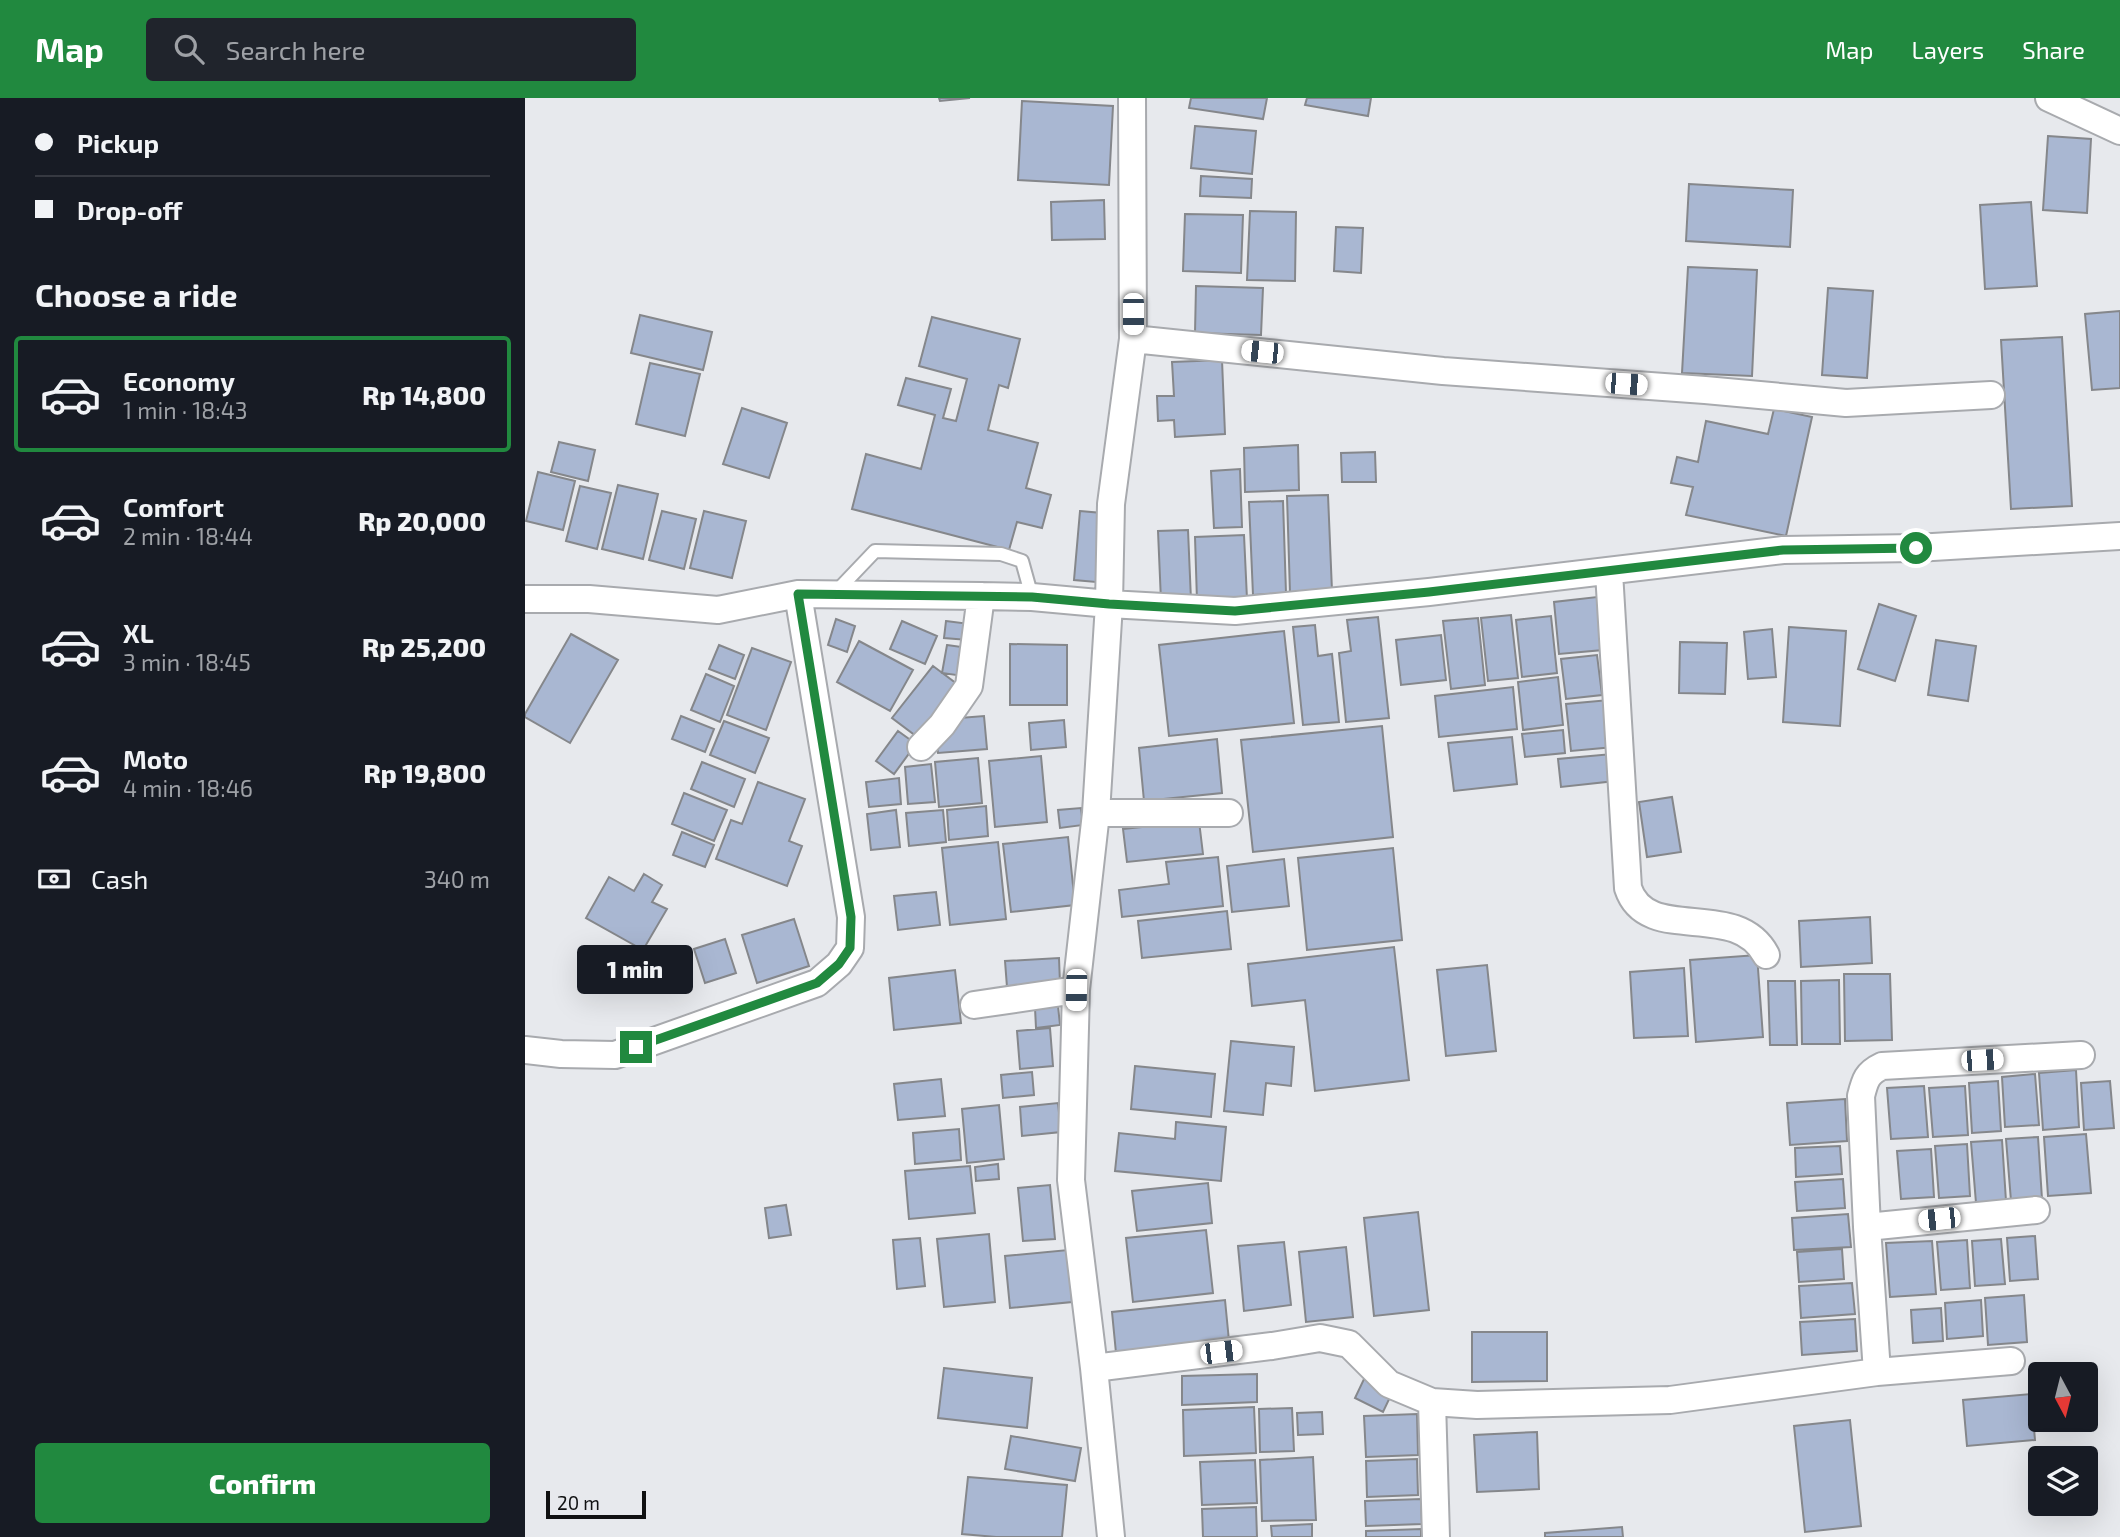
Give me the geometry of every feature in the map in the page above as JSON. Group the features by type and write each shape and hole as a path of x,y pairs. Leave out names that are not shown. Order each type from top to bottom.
{"street":[{"path":"1111,1537 1071,1180 1076,990 1096,813 1109,604 1111,504 1133,339 1132,98"},
{"path":"2049,98 2120,131"},
{"path":"1133,339 1443,371 1846,403 1991,396"},
{"path":"525,600 589,599 718,610 798,594 981,596 1235,611 1609,572 1783,550 1916,548 2120,536"},
{"path":"1609,572 1628,888 1632,902 1657,918 1721,924 1746,933 1759,942 1766,955"},
{"path":"525,1049 561,1054 615,1055 817,983 839,964 850,948 851,917 798,594"},
{"path":"921,747 942,725 969,686 981,596"},
{"path":"1096,813 1229,813"},
{"path":"974,1005 1076,990"},
{"path":"1877,1372 1861,1096 1865,1079 1872,1070 1882,1066 2081,1055"},
{"path":"1867,1227 2036,1210"},
{"path":"1094,1368 1319,1338 1349,1345 1388,1384 1432,1402 1477,1405 1670,1400 1877,1372 2011,1361"},
{"path":"1432,1402 1436,1537"}],"lane":[{"path":"834,594 875,551 915,551 1001,554 1022,561 1032,597"}],"building":[{"path":"939,98 970,98 940,101"},
{"path":"1191,98 1267,98 1263,119 1189,108"},
{"path":"1307,98 1371,98 1368,116 1305,105"},
{"path":"1022,101 1113,106 1109,185 1018,180"},
{"path":"1195,126 1256,131 1252,174 1191,168"},
{"path":"2048,136 2091,139 2087,213 2043,210"},
{"path":"1201,176 1252,179 1251,198 1200,196"},
{"path":"1689,184 1793,190 1790,247 1686,241"},
{"path":"1104,200 1105,239 1052,240 1051,202"},
{"path":"2031,202 2037,286 1985,289 1980,205"},
{"path":"1250,211 1296,212 1295,281 1247,280"},
{"path":"1185,214 1243,215 1241,273 1183,271"},
{"path":"1336,227 1363,228 1361,273 1334,271"},
{"path":"1688,267 1757,270 1752,376 1682,373"},
{"path":"1196,286 1263,288 1261,335 1195,333"},
{"path":"1828,288 1873,291 1867,378 1822,375"},
{"path":"2120,311 2120,388 2092,390 2085,314"},
{"path":"640,315 712,332 703,370 631,353"},
{"path":"932,317 1020,339 1008,388 999,385 988,430 1038,443 1026,488 1051,495 1042,528 1017,522 1009,550 852,509 866,454 921,469 935,415 898,405 906,378 951,389 943,418 956,421 967,379 919,366"},
{"path":"2062,337 2072,506 2011,509 2001,340"},
{"path":"1222,360 1225,434 1175,437 1174,420 1158,421 1157,396 1174,396 1172,362"},
{"path":"650,363 700,374 685,436 636,424"},
{"path":"742,408 787,423 769,478 723,464"},
{"path":"1774,409 1812,417 1786,536 1686,515 1693,487 1671,483 1677,457 1698,462 1706,421 1768,434"},
{"path":"559,442 595,450 588,481 551,472"},
{"path":"1298,445 1299,490 1245,492 1244,448"},
{"path":"1375,452 1376,482 1342,482 1341,453"},
{"path":"1240,469 1242,527 1214,528 1211,471"},
{"path":"538,472 575,481 563,530 526,521"},
{"path":"618,485 658,494 643,559 602,549"},
{"path":"580,486 611,493 597,549 566,541"},
{"path":"1328,495 1332,591 1290,593 1287,496"},
{"path":"1283,501 1286,593 1253,595 1249,502"},
{"path":"662,511 696,519 684,569 649,560"},
{"path":"704,511 746,521 732,578 690,568"},
{"path":"1080,511 1102,513 1096,582 1074,580"},
{"path":"1188,530 1191,600 1161,601 1158,531"},
{"path":"1244,535 1247,599 1197,601 1195,537"},
{"path":"1597,597 1603,650 1559,654 1554,602"},
{"path":"1879,604 1916,616 1895,681 1858,669"},
{"path":"1511,615 1518,678 1488,681 1481,618"},
{"path":"1551,616 1557,673 1522,677 1516,620"},
{"path":"1378,617 1389,718 1346,722 1339,653 1351,651 1347,620"},
{"path":"1478,618 1485,685 1451,689 1443,621"},
{"path":"836,619 855,626 847,652 828,645"},
{"path":"902,621 937,636 925,664 890,649"},
{"path":"946,621 970,624 968,640 944,638"},
{"path":"1315,625 1318,656 1332,654 1339,722 1303,725 1293,627"},
{"path":"1789,627 1846,631 1840,726 1783,722"},
{"path":"1772,629 1776,677 1748,679 1744,632"},
{"path":"1284,631 1294,723 1169,736 1159,645"},
{"path":"571,634 618,660 570,743 525,717 525,714"},
{"path":"1441,635 1446,680 1401,685 1396,640"},
{"path":"1936,640 1976,646 1968,701 1928,695"},
{"path":"859,641 913,670 890,711 837,682"},
{"path":"1680,642 1727,643 1725,694 1679,693"},
{"path":"1010,644 1067,645 1067,705 1010,705"},
{"path":"719,645 744,655 735,679 709,669"},
{"path":"947,645 969,648 963,676 942,673"},
{"path":"752,648 791,662 766,730 727,715"},
{"path":"1597,655 1602,695 1566,699 1561,659"},
{"path":"933,666 961,687 920,739 892,718"},
{"path":"706,674 734,686 720,722 691,710"},
{"path":"1558,677 1563,725 1523,730 1518,682"},
{"path":"1513,687 1517,729 1439,737 1435,696"},
{"path":"1609,700 1614,747 1571,751 1566,704"},
{"path":"681,716 714,729 705,752 672,739"},
{"path":"984,716 987,749 938,753 936,738 947,719"},
{"path":"1064,720 1066,747 1031,750 1029,723"},
{"path":"724,721 769,738 755,773 710,755"},
{"path":"1382,726 1393,837 1253,852 1241,740"},
{"path":"1563,730 1565,753 1525,757 1522,734"},
{"path":"898,731 916,744 894,774 876,761"},
{"path":"1512,737 1517,784 1454,791 1448,743"},
{"path":"1217,739 1222,793 1144,801 1139,748"},
{"path":"1612,754 1615,781 1561,787 1558,759"},
{"path":"1041,756 1047,822 995,827 989,761"},
{"path":"978,758 982,803 939,807 935,762"},
{"path":"702,762 745,779 734,807 691,789"},
{"path":"931,764 935,802 908,804 905,767"},
{"path":"899,778 901,804 869,807 866,782"},
{"path":"758,782 805,799 789,841 802,846 787,886 716,859 731,820 742,824"},
{"path":"684,793 727,810 714,841 672,824"},
{"path":"1672,797 1681,852 1647,857 1639,802"},
{"path":"986,806 988,836 949,840 947,810"},
{"path":"1081,808 1083,825 1060,828 1058,810"},
{"path":"896,810 900,847 871,850 867,814"},
{"path":"943,810 946,842 909,846 906,813"},
{"path":"1199,821 1203,854 1127,862 1123,829"},
{"path":"682,832 714,845 705,867 673,855"},
{"path":"1068,837 1075,905 1011,912 1003,844"},
{"path":"998,842 1006,919 950,925 942,848"},
{"path":"1393,848 1402,940 1307,950 1298,858"},
{"path":"1218,857 1223,906 1122,917 1119,890 1169,884 1166,862"},
{"path":"1284,859 1289,906 1232,912 1227,866"},
{"path":"644,874 662,885 652,902 667,909 643,950 586,918 609,877 634,891"},
{"path":"936,892 940,925 898,930 894,896"},
{"path":"1227,911 1231,949 1142,958 1138,921"},
{"path":"1870,917 1872,963 1801,967 1799,921"},
{"path":"794,919 809,966 757,983 742,935"},
{"path":"725,939 736,973 705,983 694,949"},
{"path":"1394,947 1409,1080 1315,1091 1305,1000 1252,1006 1248,964"},
{"path":"1757,955 1763,1037 1696,1042 1690,960"},
{"path":"1059,958 1060,984 1007,987 1005,961"},
{"path":"1487,965 1496,1051 1446,1056 1437,970"},
{"path":"1684,968 1688,1036 1634,1038 1630,972"},
{"path":"955,970 961,1023 894,1030 889,978"},
{"path":"1844,974 1890,974 1892,1040 1845,1041"},
{"path":"1839,980 1840,1044 1802,1044 1801,981"},
{"path":"1768,981 1795,981 1797,1045 1770,1045"},
{"path":"1058,1006 1060,1025 1036,1028 1035,1008"},
{"path":"1050,1028 1053,1066 1020,1069 1017,1031"},
{"path":"1231,1041 1294,1047 1291,1086 1266,1083 1263,1115 1224,1111"},
{"path":"1135,1066 1215,1074 1211,1117 1131,1109"},
{"path":"2076,1070 2079,1127 2043,1130 2039,1073"},
{"path":"1032,1072 1034,1095 1003,1098 1001,1075"},
{"path":"2035,1074 2039,1125 2005,1127 2002,1077"},
{"path":"941,1079 945,1116 898,1120 894,1084"},
{"path":"1998,1081 2001,1131 1972,1133 1969,1083"},
{"path":"2110,1081 2114,1128 2084,1130 2081,1083"},
{"path":"1924,1086 1928,1137 1891,1139 1887,1088"},
{"path":"1965,1086 1968,1135 1933,1137 1929,1088"},
{"path":"1845,1099 1847,1141 1790,1145 1787,1103"},
{"path":"1058,1103 1061,1132 1022,1136 1020,1107"},
{"path":"999,1105 1004,1159 967,1163 962,1109"},
{"path":"1176,1122 1226,1127 1221,1181 1115,1171 1119,1133 1175,1139"},
{"path":"959,1129 961,1160 915,1164 913,1133"},
{"path":"2086,1134 2091,1193 2048,1196 2044,1137"},
{"path":"2038,1137 2042,1199 2011,1201 2006,1139"},
{"path":"2002,1140 2006,1201 1976,1203 1971,1142"},
{"path":"1967,1144 1970,1196 1939,1198 1935,1146"},
{"path":"1840,1146 1842,1174 1796,1177 1795,1148"},
{"path":"1931,1149 1934,1197 1901,1199 1897,1151"},
{"path":"998,1164 999,1179 976,1181 975,1167"},
{"path":"970,1166 975,1213 909,1219 905,1171"},
{"path":"1843,1179 1845,1208 1797,1211 1795,1182"},
{"path":"1208,1183 1212,1223 1137,1231 1132,1191"},
{"path":"1050,1185 1055,1239 1023,1241 1018,1188"},
{"path":"786,1205 791,1235 769,1238 765,1208"},
{"path":"1418,1212 1429,1310 1374,1316 1364,1218"},
{"path":"1848,1214 1851,1247 1794,1250 1792,1218"},
{"path":"1206,1230 1213,1293 1133,1302 1126,1238"},
{"path":"989,1234 995,1302 944,1307 937,1239"},
{"path":"2035,1236 2038,1279 2010,1281 2007,1238"},
{"path":"920,1238 925,1286 897,1289 893,1240"},
{"path":"2001,1239 2005,1284 1975,1286 1972,1241"},
{"path":"1967,1240 1970,1288 1941,1290 1937,1242"},
{"path":"1932,1241 1936,1294 1890,1297 1886,1243"},
{"path":"1284,1242 1291,1305 1244,1311 1238,1246"},
{"path":"1346,1247 1353,1317 1306,1322 1299,1252"},
{"path":"1842,1249 1844,1279 1799,1282 1797,1252"},
{"path":"1068,1250 1072,1302 1010,1308 1005,1256"},
{"path":"1852,1283 1855,1314 1801,1318 1799,1286"},
{"path":"2024,1295 2027,1342 1988,1345 1985,1298"},
{"path":"1225,1300 1229,1341 1116,1353 1112,1312"},
{"path":"1981,1300 1983,1336 1947,1339 1945,1303"},
{"path":"1941,1308 1943,1341 1913,1343 1911,1310"},
{"path":"1855,1319 1857,1351 1802,1355 1800,1322"},
{"path":"1472,1332 1547,1332 1547,1381 1472,1382"},
{"path":"944,1368 1032,1378 1027,1428 938,1418"},
{"path":"1257,1374 1257,1402 1182,1405 1182,1376"},
{"path":"1364,1379 1392,1393 1383,1412 1355,1398"},
{"path":"2028,1394 2028,1432 2034,1432 2035,1440 1967,1446 1963,1400"},
{"path":"1254,1407 1256,1453 1184,1456 1183,1410"},
{"path":"1292,1408 1294,1451 1260,1452 1259,1409"},
{"path":"1322,1412 1323,1434 1298,1435 1297,1413"},
{"path":"1417,1414 1418,1455 1366,1457 1364,1416"},
{"path":"1850,1420 1861,1526 1805,1532 1794,1426"},
{"path":"1537,1432 1539,1489 1477,1492 1474,1435"},
{"path":"1011,1436 1081,1448 1075,1481 1005,1469"},
{"path":"1313,1457 1316,1520 1262,1521 1260,1460"},
{"path":"1417,1459 1418,1495 1367,1497 1366,1461"},
{"path":"1255,1460 1257,1503 1202,1505 1200,1462"},
{"path":"968,1477 1067,1485 1062,1537 962,1534"},
{"path":"1421,1499 1422,1524 1366,1526 1365,1501"},
{"path":"1256,1507 1257,1537 1203,1537 1202,1509"},
{"path":"1312,1524 1312,1537 1272,1537 1271,1526"},
{"path":"1622,1527 1623,1537 1545,1537 1545,1533"},
{"path":"1421,1529 1421,1537 1366,1537 1366,1531"}],"route":[{"path":"636,1047 817,983 839,964 850,948 851,917 798,594 1032,597 1235,611 1609,572 1783,550 1916,548"}]}
